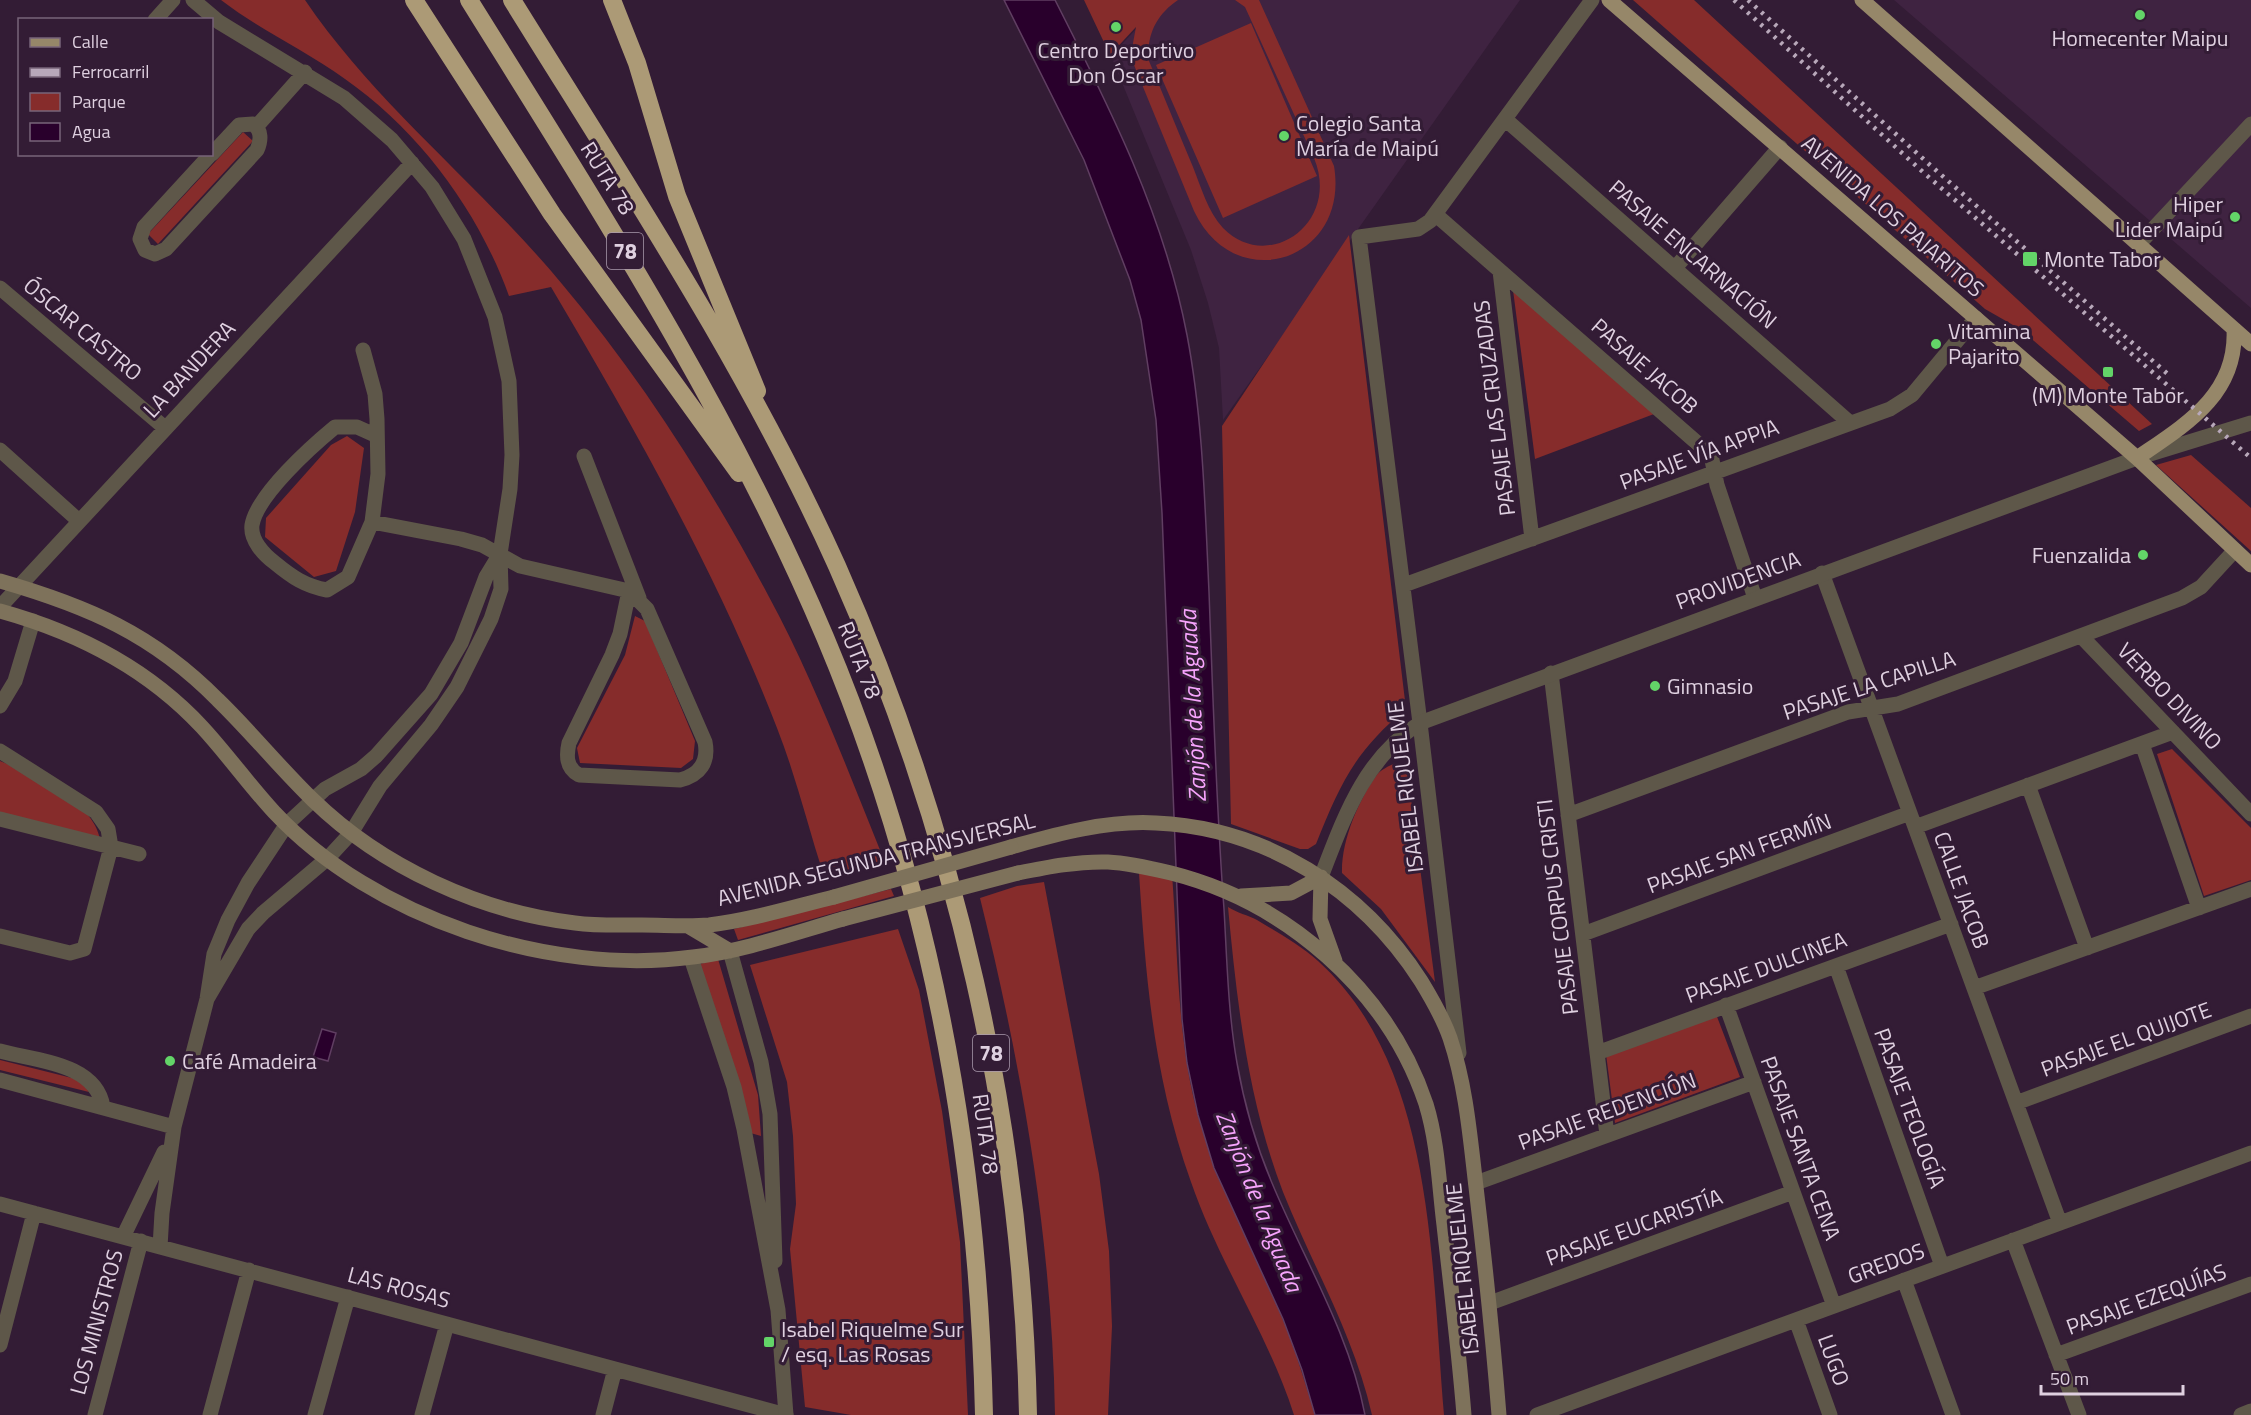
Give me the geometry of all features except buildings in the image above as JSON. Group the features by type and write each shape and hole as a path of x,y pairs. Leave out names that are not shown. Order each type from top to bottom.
{"highway":[{"path":"414,0 558,223 766,510"},
{"name":"RUTA 78","path":"469,0 660,310 699,380 766,510 821,627 851,703 896,833 928,953 952,1071 973,1215 980,1287 984,1415"},
{"name":"RUTA 78","path":"512,0 673,263 776,444 835,563 879,669 926,799 965,934 983,1011 1006,1140 1023,1284 1029,1415"},
{"path":"612,0 637,63 678,196 752,376 776,444"}],"main road":[{"name":"AVENIDA LOS PAJARITOS","path":"1609,0 2137,458 2251,565"},
{"path":"1862,0 2251,344"},
{"path":"2137,458 2184,425 2215,394 2231,364 2234,330"},
{"name":"AVENIDA SEGUNDA TRANSVERSAL","path":"0,581 102,616 178,663 219,700 312,800 351,833 413,872 482,902 513,911 577,924 688,926 751,917 834,897 1011,848 1097,827 1155,822 1238,837 1272,849 1321,877 1375,922 1410,964 1431,997 1449,1035 1462,1078"},
{"path":"0,609 104,651 154,684 203,728 287,824 328,858 399,903 449,925 549,953 588,959 627,961 691,958 730,951 843,918 1018,873 1081,863 1108,862 1152,869 1233,895 1291,928 1339,968 1373,1004 1402,1050 1420,1086 1432,1129 1464,1415"},
{"path":"1233,895 1281,895 1298,890 1321,877"},
{"path":"1321,877 1320,919 1327,944 1339,968"},
{"path":"688,926 730,951"},
{"name":"ISABEL RIQUELME","path":"1462,1078 1490,1303 1499,1415"}],"street":[{"path":"157,18 172,0"},
{"path":"193,0 219,22 305,72 372,120 432,187 464,239 480,276 502,345 509,381 512,455 510,489 500,554"},
{"path":"1435,214 1592,0"},
{"path":"256,127 305,72"},
{"name":"PASAJE ENCARNACIÓN","path":"1505,119 1850,423"},
{"path":"209,156 144,227 140,239 145,250 155,254 166,249 257,150 260,136 256,127 249,123 239,125 213,152"},
{"path":"2139,244 2251,124"},
{"path":"1675,268 1780,147"},
{"name":"LA BANDERA","path":"0,609 412,162"},
{"name":"PASAJE JACOB","path":"1435,214 1706,449 1715,463 1717,485 1755,598"},
{"name":"ISABEL RIQUELME","path":"1435,214 1425,226 1418,229 1359,237 1404,585 1462,1078"},
{"name":"PASAJE LAS CRUZADAS","path":"1500,271 1532,539"},
{"name":"ÓSCAR CASTRO","path":"0,288 165,428"},
{"name":"PASAJE VÍA APPIA","path":"1404,585 1890,409 1905,400 1976,318"},
{"path":"363,350 375,394 377,436 377,482 372,522 348,578 327,590 309,587 292,578 270,559 254,540 252,525 260,507 290,468 335,427 357,427 377,436"},
{"name":"PROVIDENCIA","path":"1321,877 1340,828 1366,776 1386,749 1420,723 2137,458 2251,423"},
{"path":"0,450 79,521"},
{"path":"584,456 634,594 647,609 705,742 707,753 704,765 693,777 680,780 579,775 572,772 567,762 569,743 612,655 634,594"},
{"path":"372,522 461,539 500,554 520,566 634,594"},
{"name":"PASAJE LA CAPILLA","path":"1568,815 1848,712 1898,704 2188,595 2201,587 2235,550"},
{"name":"LOS MINISTROS","path":"160,1247 162,1213 174,1127 207,999 212,963 219,938 248,883 287,824 312,800 376,756 431,694 461,643 486,577 500,554"},
{"name":"LOS MINISTROS","path":"207,999 248,929 263,913 328,858 351,833 380,786 443,708 475,655 501,589 500,554"},
{"name":"CALLE JACOB","path":"1822,573 2060,1223"},
{"path":"0,706 15,681 33,621"},
{"name":"VERBO DIVINO","path":"2081,636 2251,814"},
{"name":"PASAJE CORPUS CRISTI","path":"1551,673 1607,1135"},
{"name":"PASAJE SAN FERMÍN","path":"1583,934 1912,820 2028,785 2173,732"},
{"path":"2142,744 2199,908"},
{"path":"0,751 96,812 108,829 111,847 84,949 70,953 0,936"},
{"path":"2028,785 2087,948"},
{"path":"0,819 139,854"},
{"path":"1974,988 2251,889"},
{"name":"PASAJE DULCINEA","path":"1597,1053 1950,924"},
{"path":"730,951 765,1079 770,1114 776,1240 774,1284"},
{"path":"691,958 734,1087 774,1284 782,1337 786,1415"},
{"name":"PASAJE TEOLOGÍA","path":"1836,966 1942,1266"},
{"name":"PASAJE SANTA CENA","path":"1726,1005 1834,1306"},
{"name":"PASAJE EL QUIJOTE","path":"2016,1103 2251,1016"},
{"path":"0,1051 81,1074 99,1092 103,1107"},
{"path":"0,1080 174,1127"},
{"name":"PASAJE REDENCIÓN","path":"1476,1183 1754,1082"},
{"name":"LOS MINISTROS","path":"123,1237 157,1169 174,1127"},
{"name":"GREDOS","path":"1537,1415 2251,1153"},
{"name":"PASAJE EUCARISTÍA","path":"1490,1303 1793,1192"},
{"name":"LAS ROSAS","path":"0,1204 786,1415"},
{"path":"0,1345 34,1213"},
{"path":"2013,1240 2079,1415"},
{"name":"LOS MINISTROS","path":"95,1415 141,1241"},
{"path":"210,1415 249,1270"},
{"path":"1904,1280 1953,1415"},
{"name":"PASAJE EZEQUÍAS","path":"2056,1356 2251,1284"},
{"path":"315,1415 348,1297"},
{"name":"LUGO","path":"1796,1320 1830,1415"},
{"path":"422,1415 447,1323"},
{"path":"603,1415 615,1369"},
{"path":"2241,1415 2251,1411"}],"shaded area":[{"name":"Colegio Santa María de Maipú","path":"1163,0 1520,0 1223,420 1219,348 1208,303 1191,250 1111,56"},
{"path":"1894,0 2251,0 2251,308"}],"green space":[{"path":"221,0 305,0 333,39 364,75 531,248 620,357 673,434 723,514 785,627 844,759 884,860 824,876 784,746 729,615 644,449 551,287 509,296 481,233 463,203 421,148 397,123 345,79"},
{"path":"1084,0 1178,0 1164,12 1154,26 1149,42 1149,61 1213,215 1223,228 1241,241 1260,246 1279,243 1296,235 1309,221 1318,203 1320,182 1314,158 1245,7 1235,0 1259,0 1334,166 1334,199 1325,225 1308,245 1285,257 1261,260 1235,254 1212,238 1194,211 1134,65 1133,43 1136,27 1110,55"},
{"path":"1633,0 1694,0 2152,424 2139,431 2020,329 1985,309"},
{"path":"1251,23 1317,176 1223,218 1156,65"},
{"path":"243,132 253,141 158,244 148,234"},
{"path":"1349,235 1406,709 1388,724 1361,754 1333,804 1316,844 1308,849 1300,849 1231,824 1222,426"},
{"path":"1513,290 1654,414 1535,459"},
{"path":"347,436 364,448 355,512 336,571 314,577 265,537 266,518 331,445"},
{"path":"2191,455 2251,508 2251,551 2156,465"},
{"path":"635,616 645,621 695,741 693,759 681,768 580,763 577,748 625,655"},
{"path":"2172,749 2251,828 2251,880 2204,896 2157,754"},
{"path":"0,761 44,781 74,801 95,825 100,839 0,813"},
{"path":"1395,763 1408,776 1435,982 1381,909 1342,873 1344,848 1357,810 1378,774"},
{"path":"1139,873 1172,874 1182,1029 1186,1060 1199,1118 1227,1195 1288,1332 1315,1415 1294,1415 1271,1356 1202,1212 1178,1143 1160,1067 1154,1029"},
{"path":"1044,882 1099,1174 1109,1251 1112,1326 1108,1415 1055,1415 1048,1284 1032,1154 1009,1025 980,898 1017,886"},
{"path":"891,889 894,896 738,940 734,929"},
{"path":"1228,907 1254,918 1296,944 1318,961 1357,1005 1386,1056 1406,1112 1420,1173 1430,1235 1444,1415 1372,1415 1355,1357 1283,1192 1261,1123 1240,1015"},
{"path":"898,929 919,990 942,1111 960,1242 968,1415 851,1415 805,1407 790,1249 796,1204 793,1136 787,1082 750,965"},
{"path":"718,959 758,1095 761,1136 747,1132 700,964"},
{"path":"1716,1014 1740,1077 1615,1123 1606,1054"},
{"path":"0,1060 80,1080 89,1092 0,1070"}],"water":[{"name":"Zanjón de la Aguada","path":"1004,0 1055,0 1096,81 1133,163 1150,205 1177,291 1187,335 1197,399 1202,463 1219,830 1230,1005 1237,1063 1247,1109 1261,1154 1337,1325 1358,1384 1365,1415 1315,1415 1302,1370 1283,1319 1214,1168 1198,1115 1187,1063 1182,1019 1162,513 1156,420 1141,320 1130,280 1084,160"},
{"path":"322,1029 336,1033 328,1061 313,1057"}],"railway":[{"path":"1734,0 1924,173 2251,458"},
{"path":"1748,0 1930,165 2170,376"}],"place":[{"name":"Homecenter Maipu","path":"2140,15"},
{"name":"Centro Deportivo Don Óscar","path":"1116,27"},
{"name":"Colegio Santa María de Maipú","path":"1284,136"},
{"name":"Hiper Lider Maipú","path":"2235,217"},
{"name":"Monte Tabor","path":"2030,259"},
{"name":"Vitamina Pajarito","path":"1936,344"},
{"name":"(M) Monte Tabor","path":"2108,372"},
{"name":"Fuenzalida","path":"2143,555"},
{"name":"Gimnasio","path":"1655,686"},
{"name":"Café Amadeira","path":"170,1061"},
{"name":"Isabel Riquelme Sur / esq. Las Rosas","path":"769,1342"}]}
